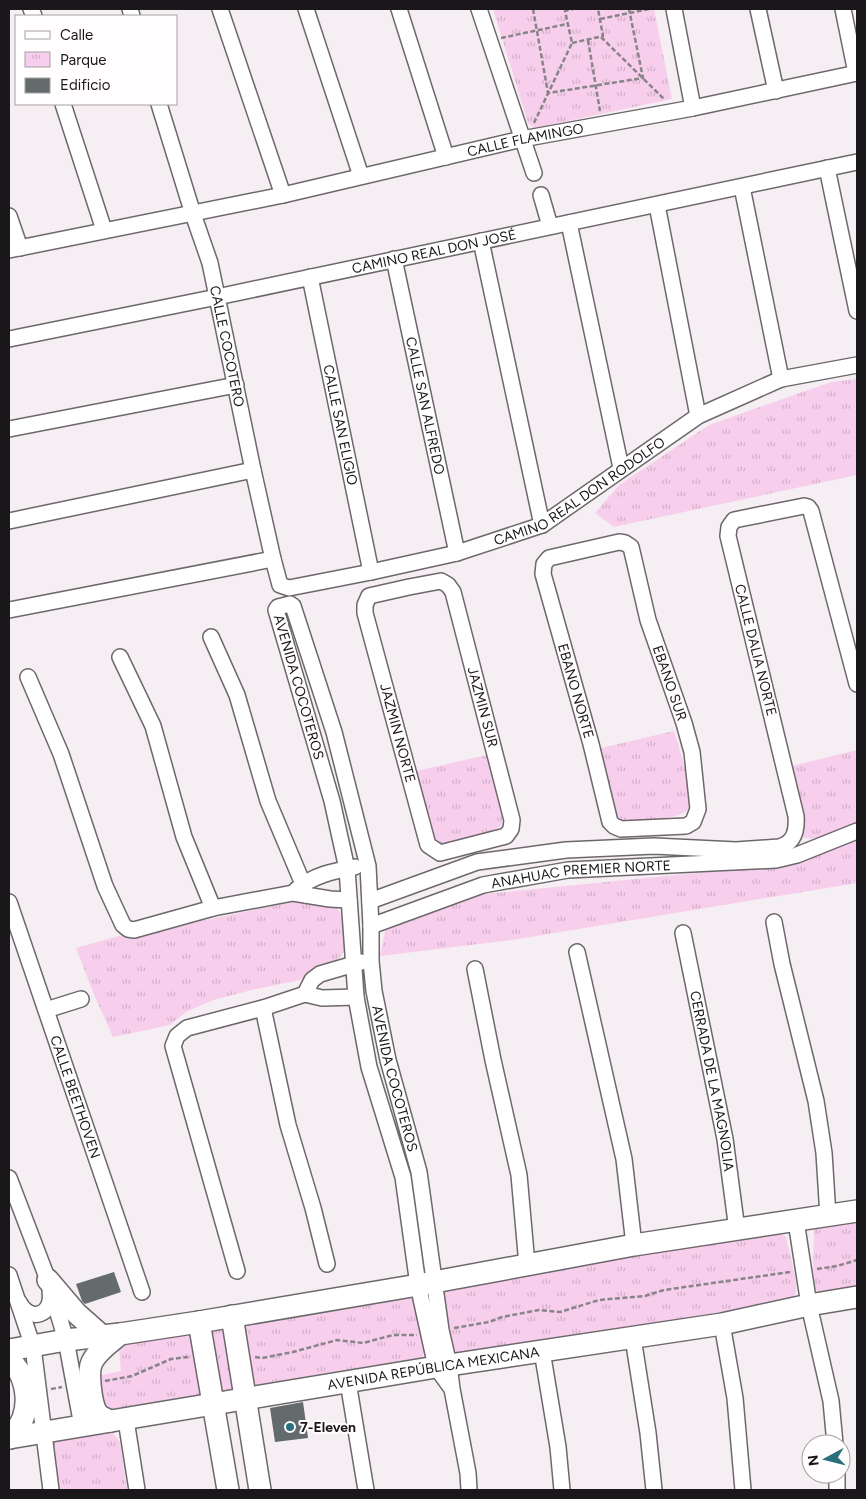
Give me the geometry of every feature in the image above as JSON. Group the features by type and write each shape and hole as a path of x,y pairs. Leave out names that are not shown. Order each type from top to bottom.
{"main road":[{"path":"9,1350 66,1340 199,1322 426,1284 634,1245 857,1212"},
{"path":"48,1280 76,1313 111,1335"},
{"name":"AVENIDA REPÚBLICA MEXICANA","path":"9,1438 442,1366 722,1324 809,1305 857,1297"},
{"path":"232,1316 260,1490"},
{"path":"199,1322 228,1490"},
{"path":"111,1335 92,1361 90,1383 94,1408 100,1416 118,1420"},
{"path":"9,1360 16,1366 23,1380 26,1399 24,1416 20,1425 9,1438"}],"street":[{"path":"220,9 283,195"},
{"path":"306,9 361,176"},
{"path":"399,9 446,157"},
{"path":"479,9 534,173"},
{"path":"674,9 693,108"},
{"path":"758,9 776,91"},
{"path":"842,9 857,73"},
{"name":"CALLE FLAMINGO","path":"14,249 283,195 522,139 693,108 857,73"},
{"path":"63,105 104,230"},
{"name":"CALLE COCOTERO","path":"159,105 210,262 273,559 280,585 289,588"},
{"name":"CAMINO REAL DON JOSÉ","path":"9,339 857,162"},
{"path":"827,168 857,311"},
{"path":"742,187 780,379"},
{"path":"541,195 550,226"},
{"path":"657,205 698,416"},
{"path":"9,216 14,249"},
{"path":"568,223 621,468"},
{"path":"481,241 542,525"},
{"name":"CALLE SAN ALFREDO","path":"394,259 457,553"},
{"name":"CALLE SAN ELIGIO","path":"310,277 371,572"},
{"name":"CAMINO REAL DON RODOLFO","path":"289,588 457,553 542,525 698,416 780,379 857,365"},
{"path":"9,429 236,385"},
{"path":"9,522 253,470"},
{"name":"CALLE DALIA NORTE","path":"797,855 792,840 796,834 796,816 728,531 729,526 734,520 804,506 808,507 857,684"},
{"name":"EBANO SUR","path":"588,548 619,542 625,543 630,547 648,620 684,723 692,752 698,809 693,822 686,826 651,828"},
{"name":"EBANO NORTE","path":"588,548 549,558 544,564 543,574 591,744 610,822 621,829 651,828"},
{"path":"9,610 273,559"},
{"name":"JAZMIN SUR","path":"409,587 441,581 448,585 453,592 512,820 511,829 506,836 474,845"},
{"name":"JAZMIN NORTE","path":"409,587 369,596 365,605 365,613 428,844 440,853 474,845"},
{"name":"AVENIDA COCOTEROS","path":"290,604 293,606 334,732 368,866 372,926 371,961 374,991 388,1060 420,1172 431,1251 426,1284 403,1176 369,1067 356,997 347,869 332,801 276,610 290,604"},
{"path":"211,637 237,695 268,801 301,890"},
{"path":"120,657 153,726 184,837 213,908"},
{"path":"28,677 61,754 105,886 123,925 128,929 134,930 213,908 301,890 349,900"},
{"path":"651,828 657,866"},
{"name":"ANAHUAC PREMIER NORTE","path":"370,901 477,862 566,850 654,846 776,860 797,855 857,831"},
{"name":"ANAHUAC PREMIER NORTE","path":"372,926 483,885 568,870 657,866 737,856 784,846 792,840"},
{"path":"474,845 483,885"},
{"path":"301,890 312,878 328,873 368,866"},
{"name":"CALLE BEETHOVEN","path":"9,902 13,930 46,1010 142,1292"},
{"path":"774,922 784,974 809,1066 821,1128 828,1216"},
{"name":"CERRADA DE LA MAGNOLIA","path":"683,933 725,1139 737,1230"},
{"path":"577,952 624,1159 634,1245"},
{"path":"305,994 312,980 320,974 353,964 371,961"},
{"path":"475,969 519,1175 528,1265"},
{"path":"237,1271 173,1046 177,1036 187,1028 263,1008 305,994 322,998 356,997"},
{"path":"46,1010 81,999"},
{"path":"263,1008 288,1124 313,1208 326,1264"},
{"path":"9,1178 48,1280 66,1340 82,1426"},
{"path":"796,1220 809,1305 831,1401 834,1434"},
{"path":"9,1275 33,1347 50,1490"},
{"path":"14,1292 21,1308 34,1315 49,1308 52,1300 48,1280"},
{"path":"426,1284 442,1366 452,1389 468,1473 469,1490"},
{"path":"722,1324 735,1398 744,1490"},
{"path":"633,1338 648,1433 654,1490"},
{"path":"542,1351 558,1448 562,1490"},
{"path":"348,1382 366,1490"},
{"path":"118,1420 137,1490"}],"path":[{"path":"533,9 548,93"},
{"path":"533,125 572,43 565,11 573,9"},
{"path":"598,9 603,36 601,37"},
{"path":"629,9 643,78"},
{"path":"600,19 649,9"},
{"path":"498,39 568,24"},
{"path":"601,37 668,103 659,105"},
{"path":"572,43 601,37"},
{"path":"588,40 602,117"},
{"path":"548,93 643,78"},
{"path":"238,1353 262,1358 337,1340 363,1342 393,1335 421,1335 539,1310 560,1312 599,1300 645,1296 664,1290 837,1266 857,1260"}],"green space":[{"path":"493,9 654,9 672,99 534,128 528,123"},
{"path":"857,379 857,475 614,527 595,513 619,485 709,425 831,382"},
{"path":"674,731 687,779 690,808 668,818 623,821 616,817 611,809 601,748"},
{"path":"857,750 857,822 823,837 802,837 792,766"},
{"path":"487,755 503,814 501,825 494,831 445,845 435,842 430,830 416,771"},
{"path":"857,838 857,883 512,940 380,956 386,927 465,896 706,872 805,858"},
{"path":"297,901 332,905 338,909 341,915 344,923 346,950 330,967 300,980 213,1000 186,1012 170,1025 113,1037 76,948 126,934 186,924"},
{"path":"857,1220 857,1288 824,1294 816,1290 813,1269 814,1227"},
{"path":"777,1232 786,1237 794,1271 796,1293 789,1301 455,1354 447,1347 442,1288 447,1285"},
{"path":"409,1295 415,1301 424,1350 422,1358 416,1361 104,1411 92,1377 121,1371 119,1347 131,1337"},
{"path":"111,1431 120,1442 127,1490 56,1490 51,1457 53,1443 62,1434"}],"building":[{"path":"114,1272 121,1292 85,1304 82,1301 76,1284"},
{"name":"7-Eleven","path":"303,1402 308,1438 275,1442 270,1408"}],"place":[{"name":"7-Eleven","path":"290,1427"}]}
